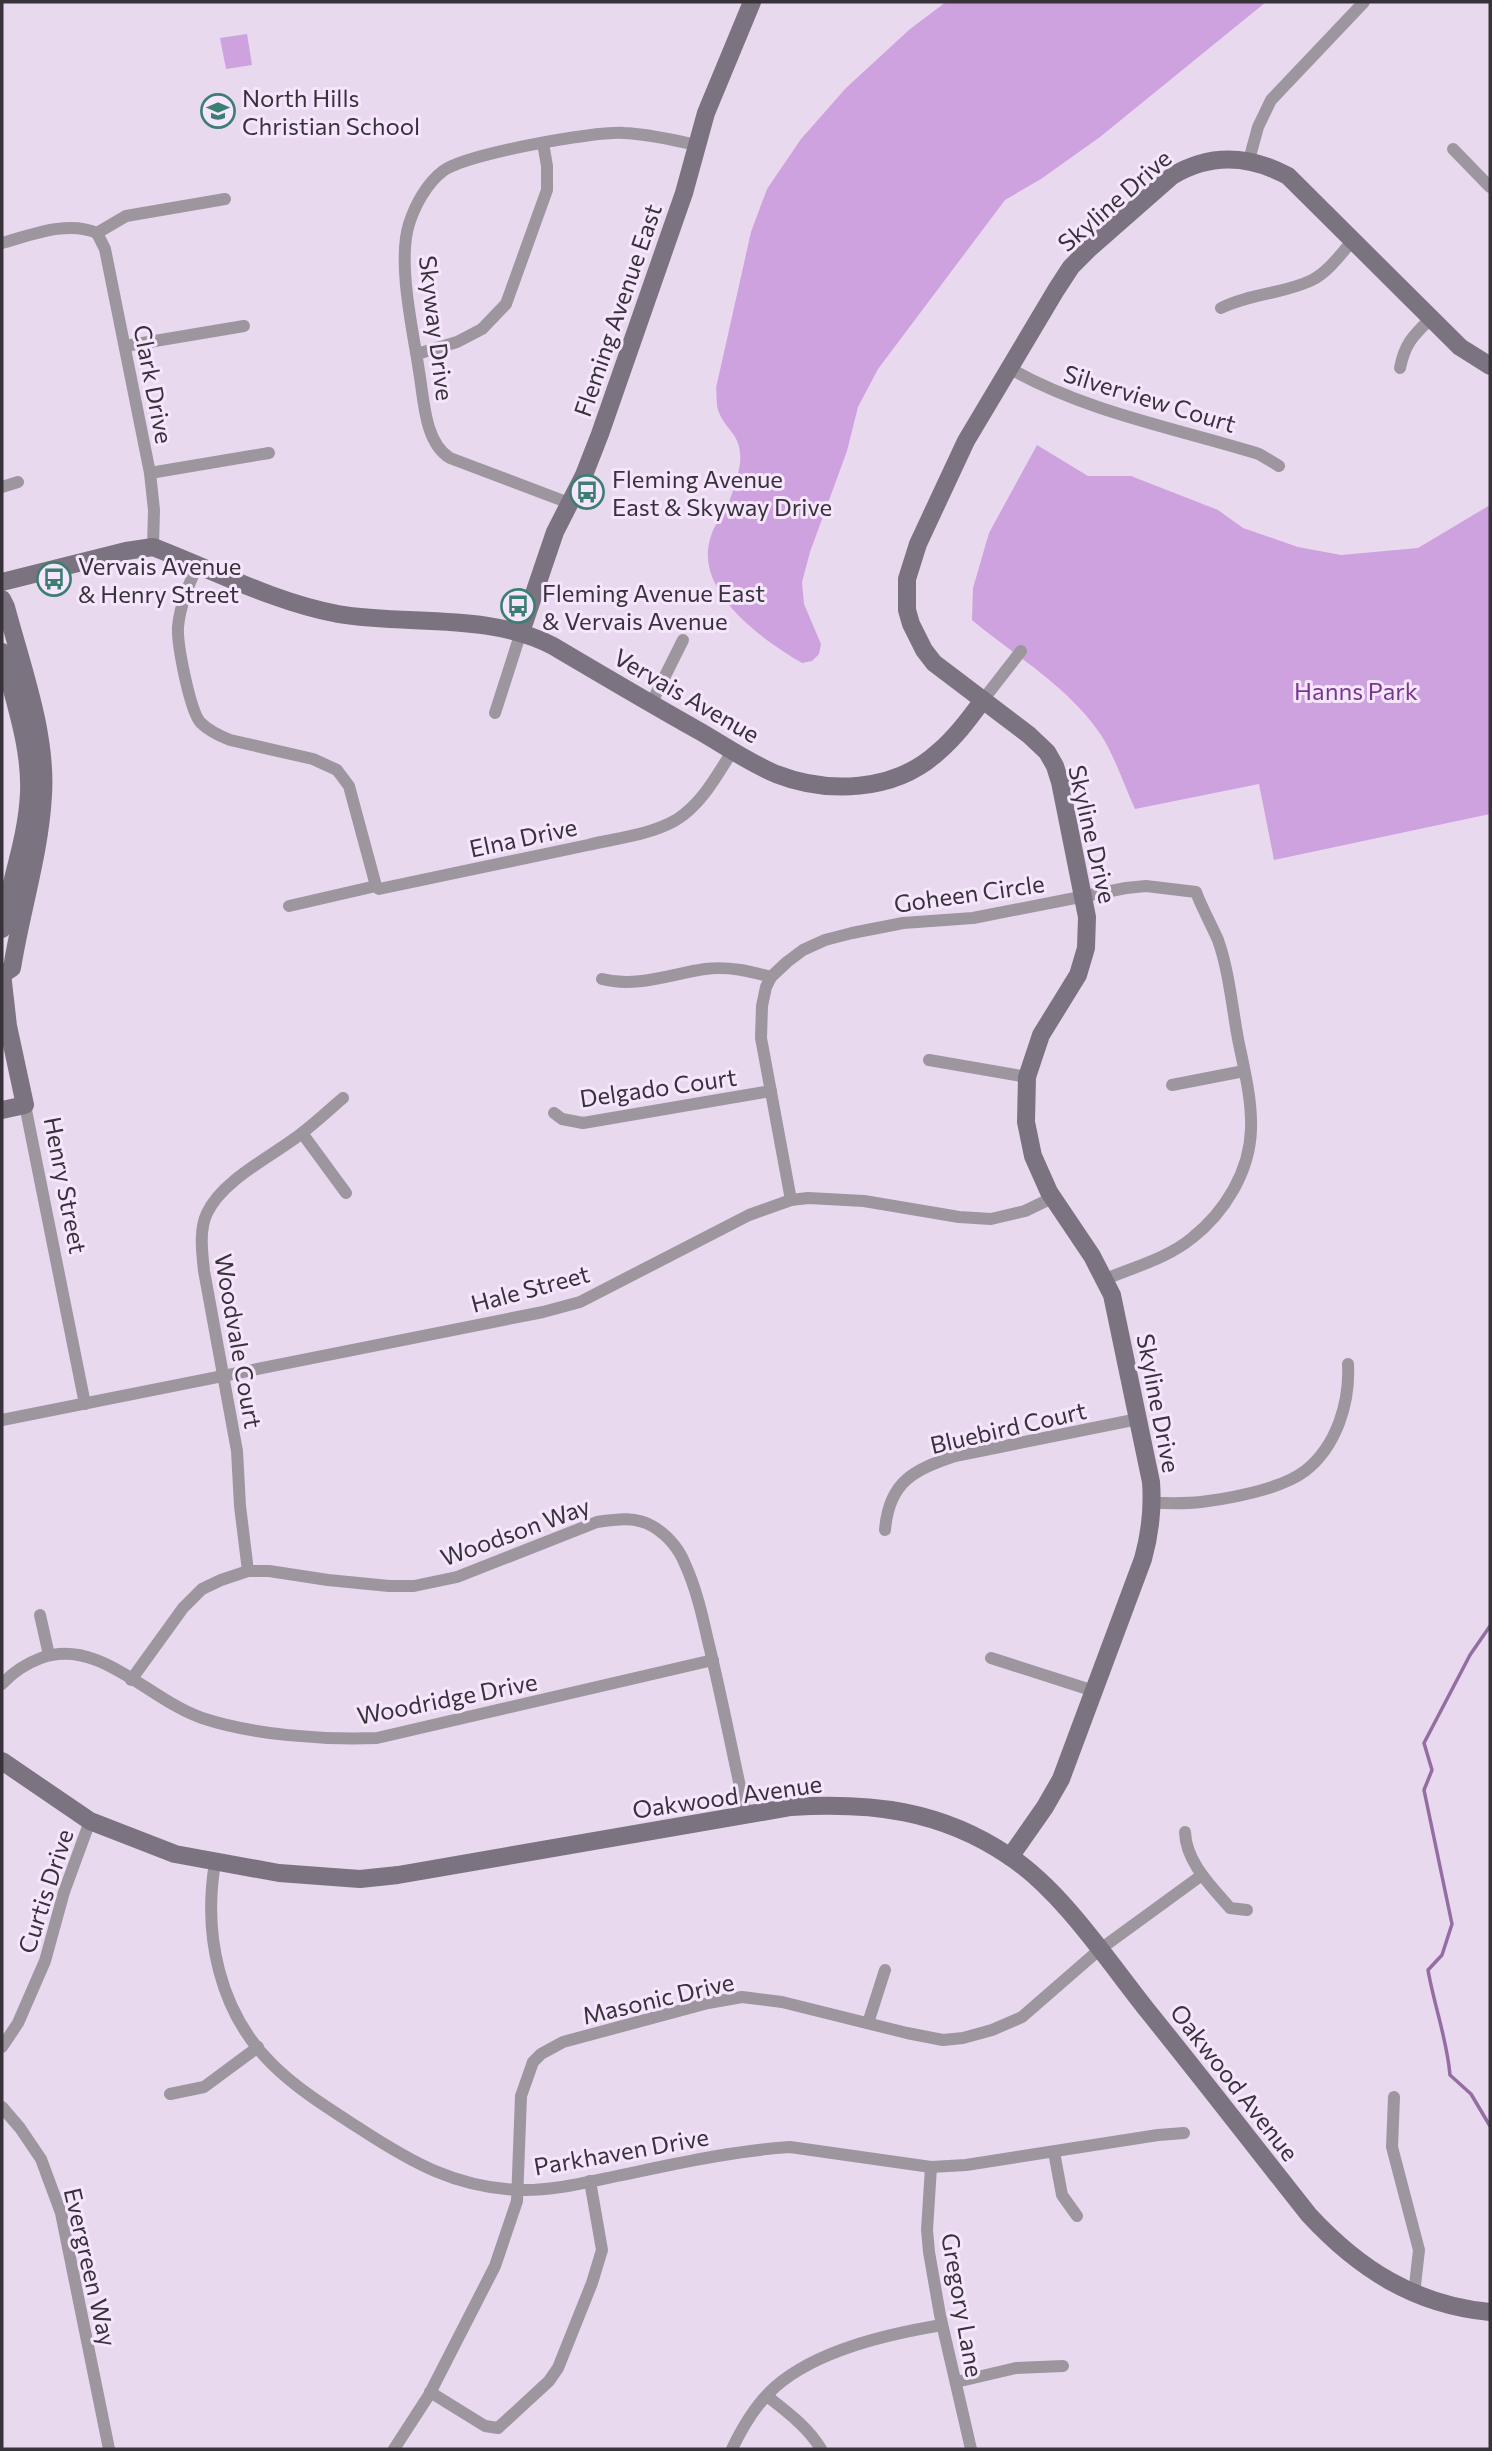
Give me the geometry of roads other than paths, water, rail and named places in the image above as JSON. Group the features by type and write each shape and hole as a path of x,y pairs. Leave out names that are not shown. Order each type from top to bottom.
{"street":[{"name":"Fleming Avenue East","path":"521,632 544,560 600,434 684,192 706,113 752,2"},
{"path":"1249,160 1258,127 1271,100 1364,2"},
{"name":"Skyway Drive","path":"569,503 442,453 434,441 426,413 406,276 405,243 413,213 424,193 446,169 495,154 578,136 621,132 697,145"},
{"path":"416,354 457,342 482,330 506,304 547,190 543,144"},
{"path":"1453,149 1490,187"},
{"name":"Skyline Drive","path":"1010,1857 1054,1792 1068,1762 1143,1559 1152,1503 1151,1482 1112,1295 1106,1279 1052,1198 1033,1156 1029,1139 1025,1103 1027,1077 1041,1035 1083,960 1087,935 1087,917 1060,782 1047,752 1030,735 945,673 924,650 911,624 906,592 911,565 918,544 966,441 1071,267 1162,185 1188,167 1203,161 1232,158 1249,160 1288,176 1460,346 1490,366"},
{"path":"2,243 74,227 97,233 126,216 225,199"},
{"name":"Clark Drive","path":"97,233 106,249 150,473 154,510 153,547"},
{"path":"1221,308 1240,299 1314,280 1336,261 1352,241"},
{"path":"1400,368 1404,348 1431,318"},
{"path":"125,346 244,326"},
{"name":"Silverview Court","path":"1009,368 1055,392 1118,414 1259,454 1279,466"},
{"path":"150,473 269,453"},
{"path":"2,487 18,482"},
{"path":"2,582 126,551 153,547"},
{"name":"Vervais Avenue","path":"153,547 313,608 378,618 487,626 521,632 553,646 774,773 828,786 874,784 895,778 936,754 963,726 1021,652"},
{"path":"198,564 181,610 178,630 189,693 200,722 217,735 230,740 313,759 337,770 349,786 376,886"},
{"name":"Henry Street","path":"2,599 38,732 43,761 44,793 40,827 12,968 2,974 8,1026 85,1404"},
{"path":"495,713 521,632"},
{"path":"651,704 683,640"},
{"path":"2,652 23,737 29,791 26,823 2,929"},
{"name":"Elna Drive","path":"289,906 659,828 677,819 696,803 708,790 733,750"},
{"name":"Goheen Circle","path":"771,977 803,950 825,940 852,933 903,923 973,918 1146,886 1196,892 1217,939 1250,1099 1251,1130 1247,1154 1239,1179 1228,1200 1192,1239 1174,1250 1106,1279"},
{"path":"602,978 618,983 708,969 740,968 771,977 761,1006 761,1038 792,1200"},
{"path":"929,1060 1027,1077"},
{"path":"1172,1085 1244,1071"},
{"name":"Delgado Court","path":"554,1113 562,1119 583,1122 771,1091"},
{"name":"Woodvale Court","path":"248,1571 237,1451 204,1271 201,1247 204,1222 208,1210 224,1189 302,1133 343,1098"},
{"path":"2,1110 24,1105"},
{"path":"302,1133 346,1193"},
{"name":"Hale Street","path":"2,1420 544,1312 580,1302 749,1215 792,1200 808,1198 864,1201 959,1217 990,1219 1025,1211 1052,1198"},
{"path":"1152,1503 1200,1502 1236,1495 1280,1483 1305,1471 1329,1443 1338,1424 1349,1387 1348,1364"},
{"name":"Bluebird Court","path":"885,1530 886,1511 894,1492 905,1479 933,1464 955,1456 1138,1419"},
{"name":"Woodson Way","path":"131,1680 183,1608 202,1589 248,1571 269,1571 389,1586 414,1586 457,1577 597,1522 622,1518 638,1520 653,1526 673,1543 684,1561 695,1589 746,1814"},
{"path":"40,1615 49,1655"},
{"name":"Woodridge Drive","path":"2,1684 13,1672 27,1663 49,1655 86,1655 181,1710 224,1724 324,1738 377,1738 713,1660"},
{"path":"990,1658 1094,1691"},
{"name":"Oakwood Avenue","path":"2,1761 90,1821 175,1854 215,1863 292,1874 360,1879 398,1875 746,1814 825,1805 870,1806 935,1820 974,1836 1010,1857 1063,1906 1332,2241 1367,2268 1414,2294 1445,2304 1484,2311"},
{"name":"Curtis Drive","path":"2,2047 18,2023 37,1981 64,1892 90,1821"},
{"path":"1185,1832 1185,1848 1202,1875 1230,1908 1247,1910"},
{"name":"Parkhaven Drive","path":"215,1863 210,1891 215,1956 236,2018 257,2047 290,2081 340,2116 412,2160 448,2178 478,2187 547,2190 727,2153 790,2147 931,2167 966,2165 1184,2133"},
{"name":"Masonic Drive","path":"394,2449 430,2392 495,2266 512,2222 518,2190 521,2096 533,2063 541,2054 563,2042 708,2003 742,1997 782,2002 943,2039 963,2038 992,2030 1022,2017 1099,1950 1202,1875"},
{"path":"868,2023 885,1970"},
{"path":"170,2094 204,2087 257,2047"},
{"path":"1394,2097 1392,2147 1419,2250 1414,2294"},
{"name":"Evergreen Way","path":"2,2107 41,2159 61,2213 109,2449"},
{"path":"1054,2151 1062,2195 1077,2216"},
{"name":"Gregory Lane","path":"931,2167 927,2230 929,2252 942,2325 971,2449"},
{"path":"430,2392 485,2426 498,2428 549,2381 564,2355 602,2250 590,2181"},
{"path":"732,2449 745,2424 767,2396 794,2372 875,2340 942,2325"},
{"path":"956,2382 1016,2368 1063,2366"},
{"path":"767,2396 805,2428 821,2449"}],"waterway":[{"path":"1490,1626 1470,1655 1424,1743 1432,1770 1424,1790 1452,1924 1442,1955 1428,1970 1450,2075 1471,2094 1490,2126"}],"place":[{"name":"North Hills Christian School","path":"218,111"},
{"name":"Fleming Avenue East & Skyway Drive","path":"587,492"},
{"name":"Vervais Avenue & Henry Street","path":"54,579"},
{"name":"Fleming Avenue East & Vervais Avenue","path":"518,606"}],"park label":[{"name":"Hanns Park","path":"1356,690"}]}
